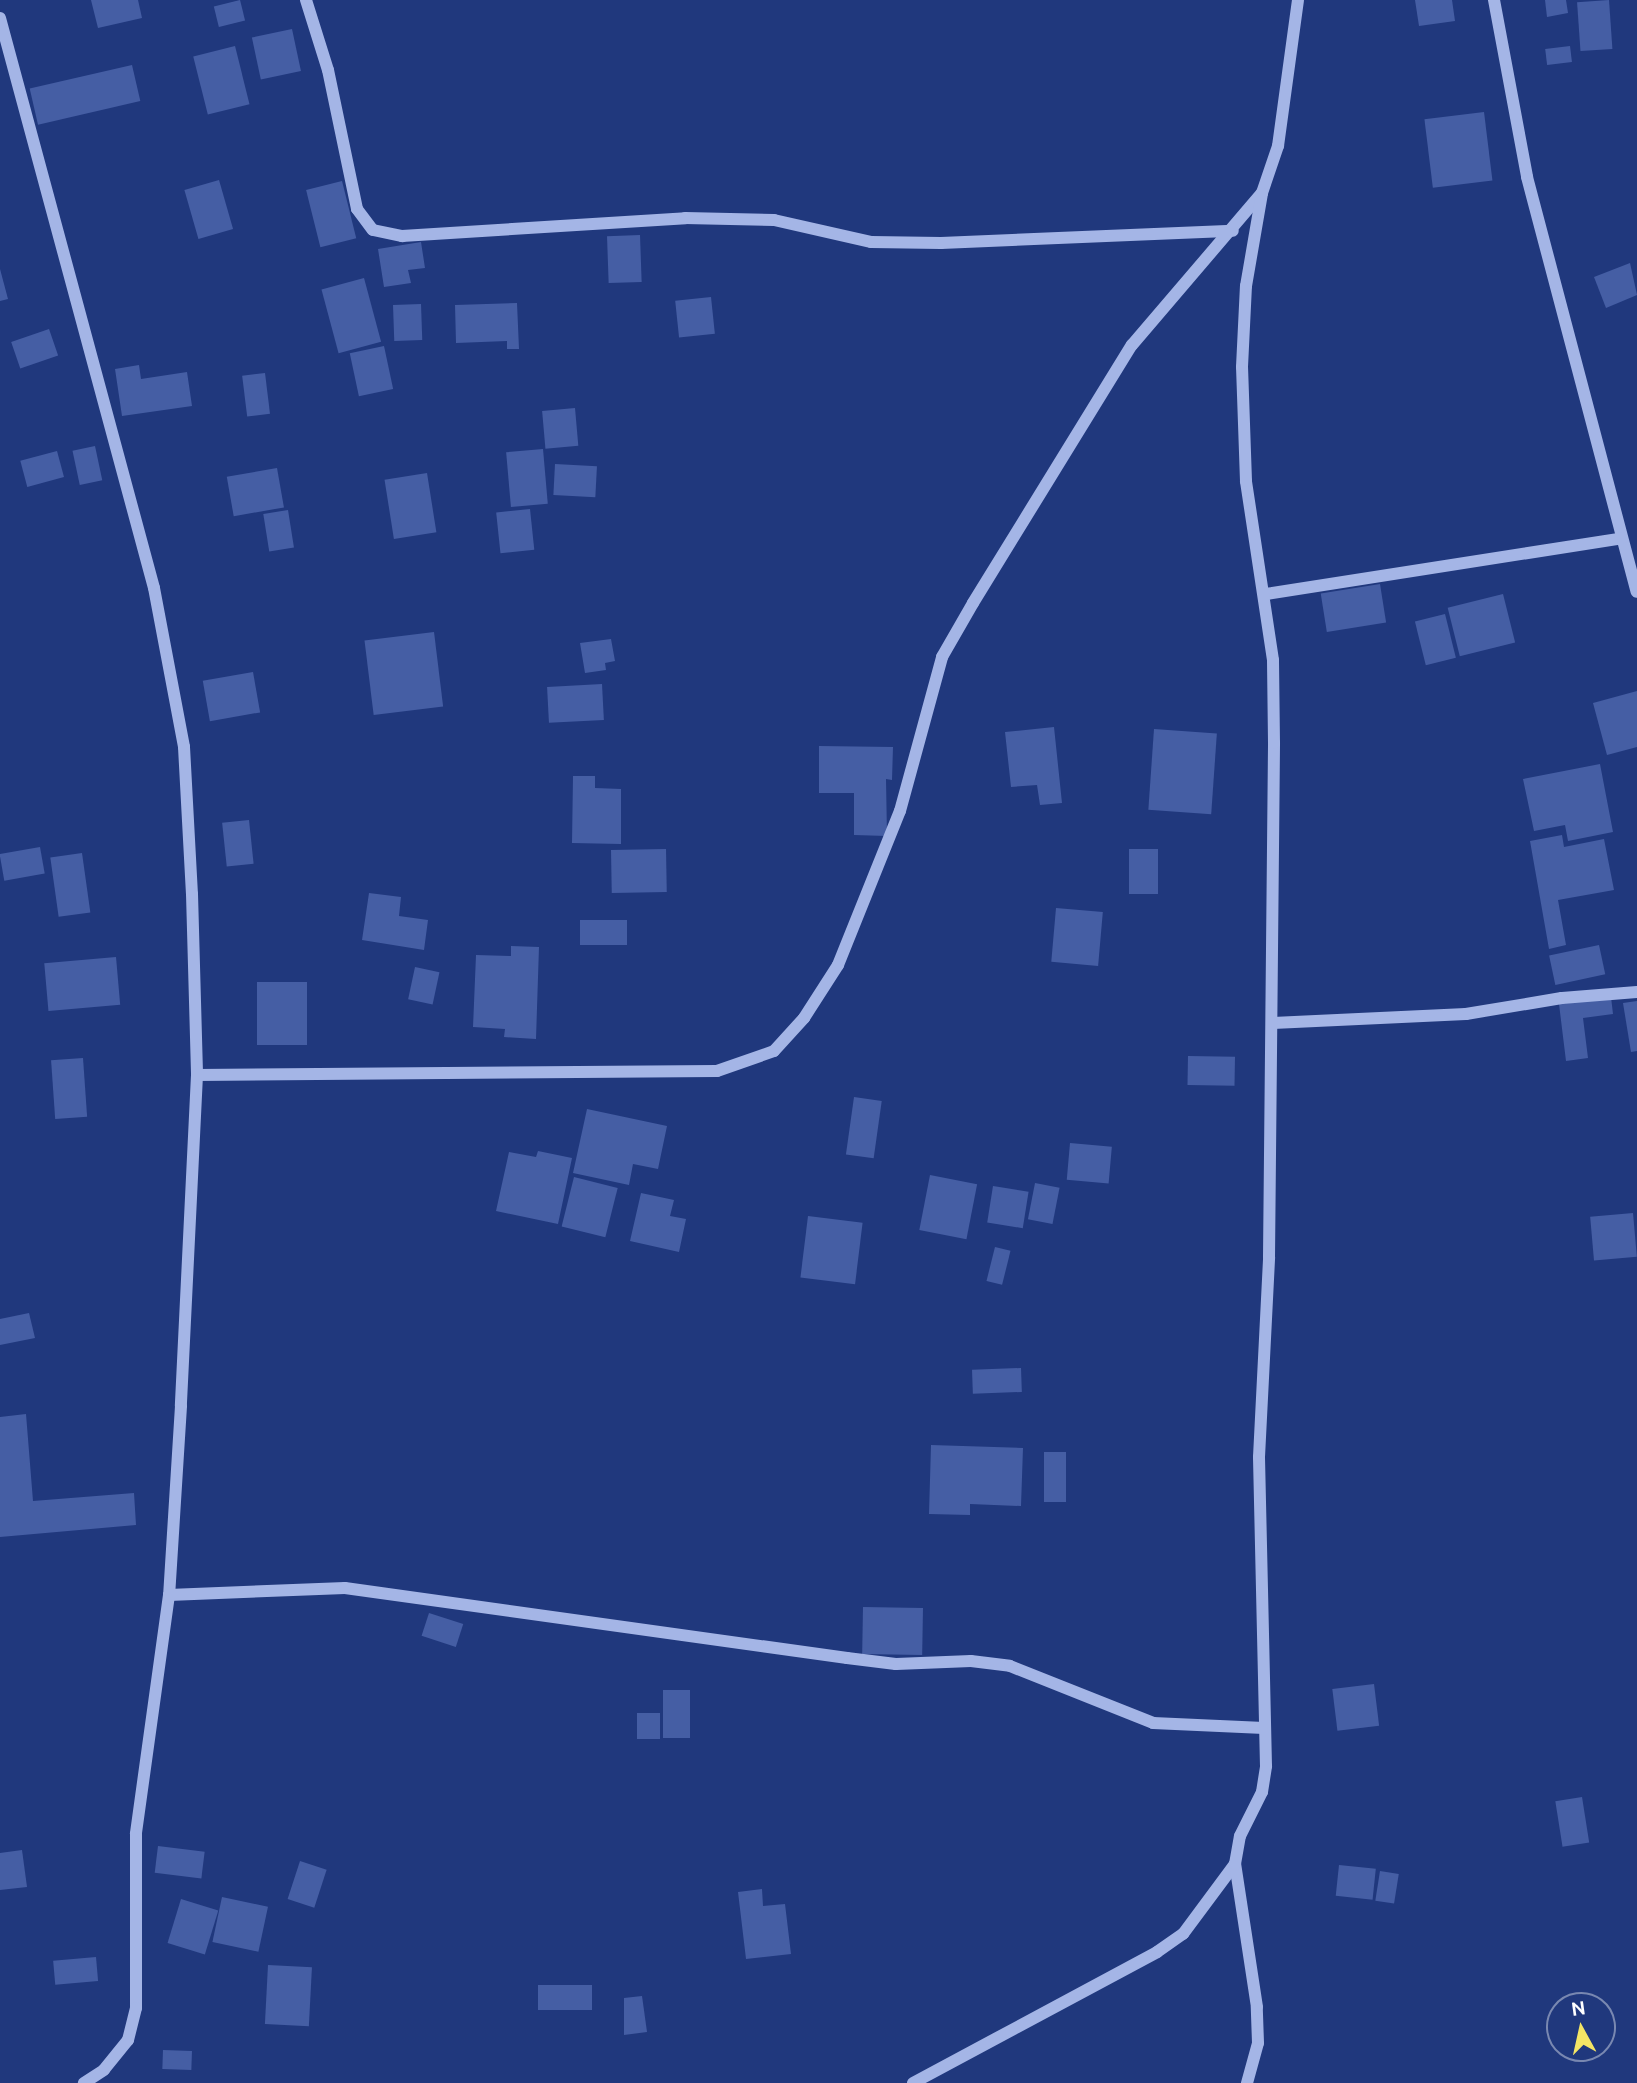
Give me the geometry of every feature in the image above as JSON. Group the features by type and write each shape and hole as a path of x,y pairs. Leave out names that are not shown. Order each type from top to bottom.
{"street":[{"path":"306,0 328,70 357,209 373,230 402,236 685,218 749,220 827,229 871,242 940,243 1233,231"},
{"path":"1247,2083 1258,2043 1257,2007 1235,1864 1240,1836 1262,1791 1264,1728 1259,1457 1269,1256 1273,1023 1273,660 1266,594 1246,481 1242,367 1246,286 1262,193 1278,146 1298,0"},
{"path":"1494,0 1527,177 1637,592"},
{"path":"0,18 154,588 184,747 197,1075 169,1595 136,1834 136,2008 128,2040 104,2070 84,2083"},
{"path":"197,1075 717,1071 774,1051 804,1018 838,965 900,811 942,657 1132,345 1233,231 1262,193"},
{"path":"1266,594 1622,538"},
{"path":"1273,1023 1466,1014 1562,998 1637,992"},
{"path":"169,1595 345,1588 896,1664 971,1661 1010,1666 1153,1723 1264,1728"},
{"path":"913,2083 1166,1946 1205,1908 1235,1864"}],"building":[{"path":"91,0 138,0 142,18 98,28"},
{"path":"240,0 245,20 219,27 214,7"},
{"path":"1415,0 1452,0 1455,21 1419,26"},
{"path":"1545,0 1566,0 1568,13 1547,17"},
{"path":"1609,0 1612,49 1580,51 1577,2"},
{"path":"292,29 301,71 261,80 252,38"},
{"path":"235,46 250,104 208,115 193,56"},
{"path":"1570,46 1572,62 1547,65 1545,49"},
{"path":"132,65 140,101 38,125 30,89"},
{"path":"1484,112 1492,180 1433,188 1424,119"},
{"path":"219,180 233,229 198,239 184,190"},
{"path":"342,181 356,238 320,247 306,190"},
{"path":"640,235 642,282 609,283 607,236"},
{"path":"421,242 425,268 408,270 411,283 384,287 378,249"},
{"path":"1630,263 1637,295 1606,308 1594,277"},
{"path":"0,269 8,299 0,301"},
{"path":"364,278 381,342 339,353 321,289"},
{"path":"711,297 715,334 679,338 675,301"},
{"path":"517,303 519,349 507,349 507,341 456,343 455,305"},
{"path":"421,304 422,340 394,341 393,305"},
{"path":"49,329 58,355 20,368 11,342"},
{"path":"384,346 393,389 359,396 350,353"},
{"path":"139,365 141,379 187,372 192,406 122,416 115,369"},
{"path":"265,373 270,414 247,416 242,376"},
{"path":"575,408 578,446 545,449 542,411"},
{"path":"95,446 102,480 80,485 73,451"},
{"path":"543,449 548,504 511,507 506,452"},
{"path":"57,451 64,477 27,487 20,461"},
{"path":"555,464 597,466 595,497 553,495"},
{"path":"277,468 284,507 234,516 227,477"},
{"path":"427,473 436,532 394,539 385,480"},
{"path":"530,509 534,550 500,553 496,513"},
{"path":"288,510 294,548 269,551 263,514"},
{"path":"1380,584 1386,623 1327,632 1321,593"},
{"path":"1503,594 1515,643 1460,656 1448,608"},
{"path":"1445,614 1456,658 1426,665 1415,621"},
{"path":"434,632 443,706 374,715 365,641"},
{"path":"611,639 615,661 605,663 606,670 585,673 580,643"},
{"path":"253,672 260,712 210,721 203,681"},
{"path":"602,684 604,720 549,723 547,687"},
{"path":"1637,691 1637,747 1607,755 1593,703"},
{"path":"1054,727 1062,803 1040,805 1037,785 1011,787 1005,732"},
{"path":"1154,729 1217,733 1211,814 1148,810"},
{"path":"819,746 893,747 892,780 886,779 887,836 854,835 854,793 819,793"},
{"path":"1600,764 1613,832 1568,841 1565,825 1534,831 1523,779"},
{"path":"573,776 595,776 595,788 621,789 621,844 572,843"},
{"path":"249,820 254,864 227,867 222,823"},
{"path":"1562,835 1564,847 1604,839 1614,890 1558,900 1566,945 1549,949 1530,841"},
{"path":"40,847 45,874 4,881 0,854"},
{"path":"666,849 667,892 612,893 611,850"},
{"path":"1129,849 1158,849 1158,894 1129,894"},
{"path":"82,853 90,912 59,917 50,857"},
{"path":"369,893 401,897 399,916 428,920 424,950 362,940"},
{"path":"1056,908 1103,912 1098,966 1051,962"},
{"path":"580,920 627,920 627,945 580,945"},
{"path":"1599,945 1605,974 1555,985 1549,956"},
{"path":"511,946 539,947 536,1039 504,1037 505,1029 473,1027 476,955 511,956"},
{"path":"116,957 120,1005 48,1011 44,963"},
{"path":"415,967 439,972 433,1004 408,999"},
{"path":"257,982 307,982 307,1045 257,1045"},
{"path":"1611,997 1613,1014 1583,1018 1588,1058 1566,1061 1559,1004"},
{"path":"1637,1001 1637,1051 1631,1052 1623,1003"},
{"path":"1188,1056 1235,1057 1234,1086 1187,1085"},
{"path":"83,1058 87,1117 55,1119 51,1060"},
{"path":"854,1097 882,1101 874,1158 846,1154"},
{"path":"587,1109 667,1126 658,1169 633,1164 629,1185 573,1173"},
{"path":"1070,1143 1112,1147 1109,1184 1067,1180"},
{"path":"538,1151 572,1158 558,1224 496,1211 509,1152 536,1157"},
{"path":"930,1175 977,1184 966,1239 919,1230"},
{"path":"574,1177 618,1188 605,1237 562,1226"},
{"path":"1035,1183 1060,1188 1052,1224 1028,1219"},
{"path":"993,1186 1029,1192 1023,1228 987,1223"},
{"path":"641,1193 674,1200 670,1216 686,1219 679,1252 630,1241"},
{"path":"1633,1213 1637,1257 1594,1261 1590,1217"},
{"path":"808,1216 863,1223 855,1284 800,1278"},
{"path":"995,1247 1011,1251 1002,1285 987,1281"},
{"path":"29,1313 35,1338 0,1345 0,1319"},
{"path":"1021,1368 1022,1392 973,1394 972,1370"},
{"path":"26,1414 33,1501 134,1493 136,1525 0,1537 0,1417"},
{"path":"931,1445 1023,1448 1021,1506 970,1504 970,1515 929,1514"},
{"path":"1044,1452 1066,1452 1066,1502 1044,1502"},
{"path":"863,1607 923,1608 922,1655 862,1654"},
{"path":"429,1613 463,1624 456,1647 422,1636"},
{"path":"1374,1684 1379,1726 1337,1731 1332,1689"},
{"path":"663,1690 690,1690 690,1738 663,1738"},
{"path":"637,1713 660,1713 660,1739 637,1739"},
{"path":"1582,1797 1589,1842 1563,1847 1555,1801"},
{"path":"158,1846 205,1852 201,1879 155,1873"},
{"path":"22,1850 27,1887 0,1890 0,1853"},
{"path":"300,1861 327,1870 314,1908 288,1899"},
{"path":"1339,1865 1376,1869 1373,1900 1336,1896"},
{"path":"1380,1871 1399,1874 1394,1904 1375,1901"},
{"path":"762,1889 763,1906 785,1904 791,1954 746,1959 738,1892"},
{"path":"222,1897 268,1907 258,1952 212,1942"},
{"path":"181,1899 218,1910 205,1954 168,1943"},
{"path":"96,1957 98,1981 55,1985 53,1961"},
{"path":"268,1965 312,1967 309,2026 265,2024"},
{"path":"538,1985 592,1985 592,2010 538,2010"},
{"path":"642,1996 647,2032 624,2035 624,1998"},
{"path":"163,2050 192,2051 191,2070 162,2069"}]}
